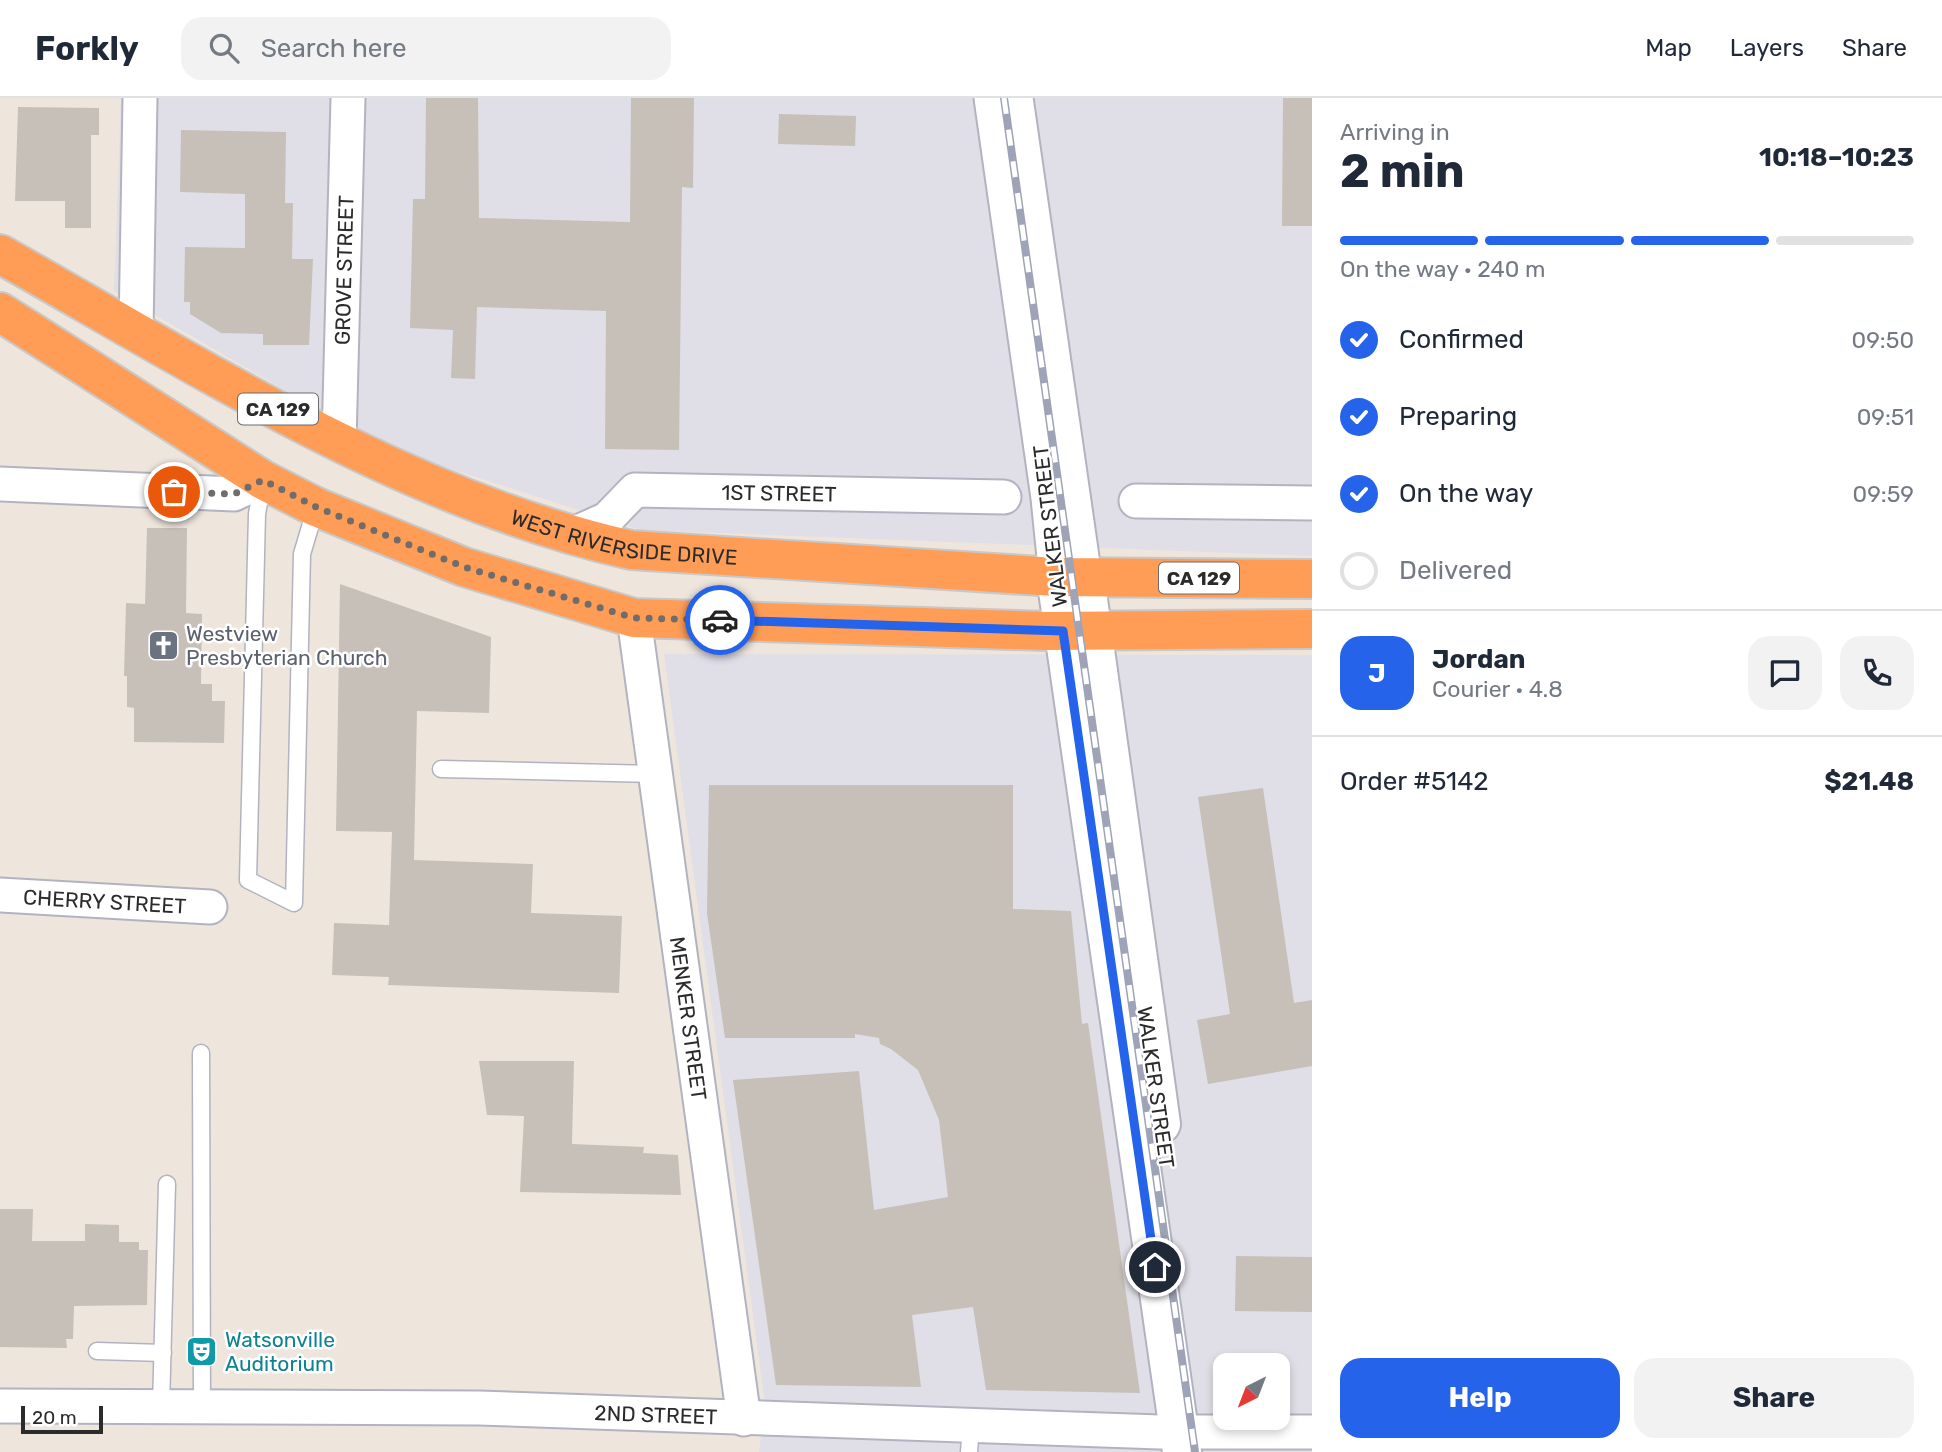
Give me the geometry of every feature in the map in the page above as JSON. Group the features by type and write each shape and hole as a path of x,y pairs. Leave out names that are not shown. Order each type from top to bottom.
{"highway":[{"name":"WEST RIVERSIDE DRIVE","path":"0,254 339,442 450,494 569,536 631,550 1071,577 1312,579"},
{"path":"0,312 263,480 316,507 464,567 634,618 1079,631 1312,629"}],"main road":[{"name":"WALKER STREET","path":"1071,577 1193,1442"}],"street":[{"path":"136,331 140,98"},
{"name":"GROVE STREET","path":"339,442 348,98"},
{"name":"WALKER STREET","path":"991,98 1046,485 1071,577"},
{"name":"WALKER STREET","path":"1016,98 1071,577"},
{"path":"0,484 234,494 263,480"},
{"name":"1ST STREET","path":"569,536 607,519 635,490 1004,497"},
{"path":"1136,501 1312,503"},
{"name":"MENKER STREET","path":"634,618 744,1419"},
{"name":"CHERRY STREET","path":"0,895 210,907"},
{"name":"2ND STREET","path":"0,1406 479,1408 744,1419 970,1439 1193,1442 1312,1432"}],"lane":[{"path":"263,480 257,514 248,880 294,903 302,554 316,507"},
{"path":"441,769 655,775"},
{"path":"201,1053 202,1407"},
{"path":"161,1407 167,1184"},
{"path":"97,1351 163,1353"}],"shaded area":[{"path":"121,98 1312,98 1312,556 641,530 407,455 348,427 114,291"},
{"path":"664,654 1312,655 1312,1452 759,1452 765,1404"}],"building":[{"path":"426,98 478,98 479,218 630,222 631,98 694,98 693,188 682,187 679,450 605,449 606,311 477,307 475,379 451,378 453,330 410,328 413,199 425,199"},
{"path":"1283,98 1312,98 1312,226 1282,226"},
{"path":"18,107 99,108 99,135 91,135 91,228 65,228 65,201 15,201"},
{"path":"779,114 856,116 855,146 778,144"},
{"path":"181,130 286,132 285,203 293,203 292,259 313,259 309,345 263,345 263,334 221,333 190,314 190,302 184,302 185,247 245,248 245,194 180,192"},
{"name":"Westview Presbyterian Church","path":"147,528 187,528 186,613 202,614 201,684 212,684 212,701 225,701 224,743 134,742 134,708 127,707 127,676 124,676 126,603 145,604"},
{"path":"340,584 491,637 489,713 417,711 414,860 533,864 531,913 622,916 619,993 388,985 389,977 332,975 334,923 389,925 392,832 336,831"},
{"path":"709,785 1013,785 1013,909 1071,911 1082,1024 1088,1023 1140,1393 986,1390 973,1307 912,1315 921,1387 776,1385 733,1080 859,1071 874,1210 948,1197 939,1120 918,1070 880,1044 879,1038 855,1034 855,1038 725,1038 707,913"},
{"path":"1263,788 1294,1003 1312,1000 1312,1066 1208,1084 1197,1020 1230,1014 1198,797"},
{"path":"479,1061 574,1061 572,1144 644,1147 643,1153 678,1155 681,1195 520,1192 524,1116 487,1115"},
{"path":"0,1209 33,1209 32,1241 85,1241 85,1224 119,1225 119,1242 139,1242 139,1250 148,1250 147,1305 74,1306 73,1339 66,1339 67,1348 0,1347"},
{"path":"1236,1256 1312,1257 1312,1312 1235,1311"}],"railway":[{"path":"1004,98 1195,1452"}],"way so far":[{"path":"174,492 234,494 263,480 316,507 464,567 634,618 720,620"}],"place":[{"name":"Westview Presbyterian Church","path":"163,645"},
{"name":"Watsonville Auditorium","path":"202,1351"}],"route":[{"path":"720,620 1063,631 1155,1267"}]}
